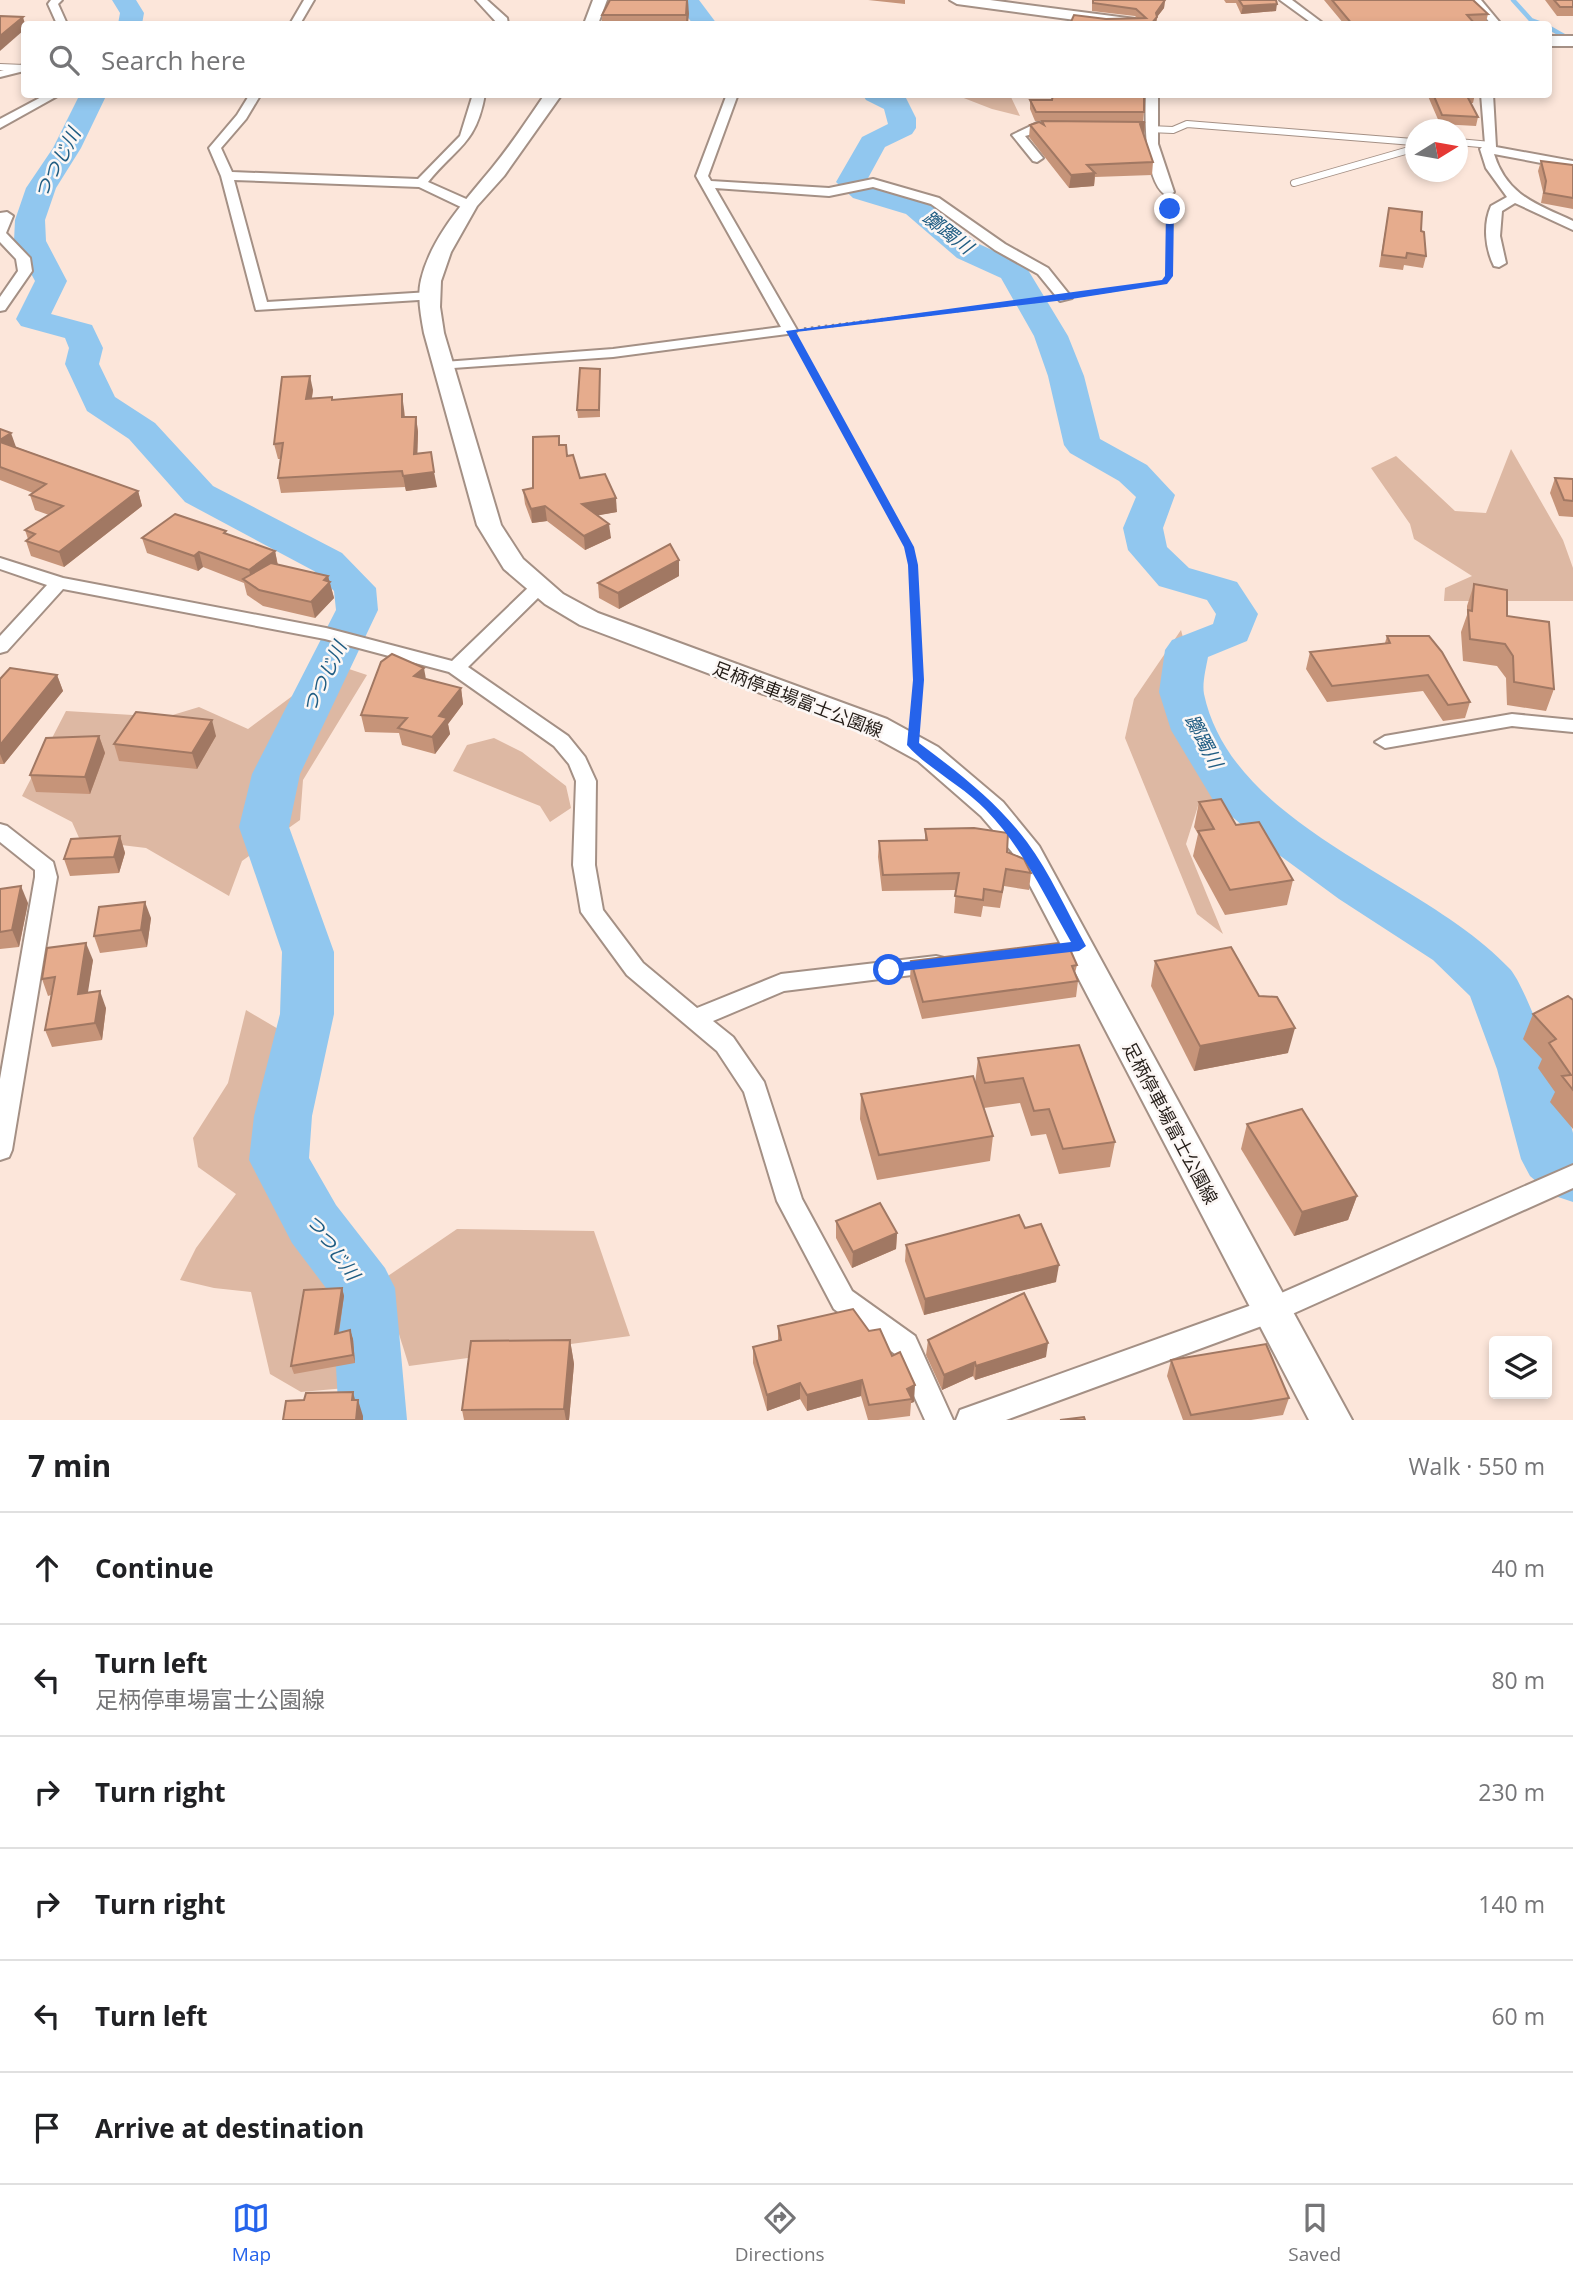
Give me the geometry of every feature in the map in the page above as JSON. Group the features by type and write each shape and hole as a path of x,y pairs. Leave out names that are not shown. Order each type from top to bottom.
{"main road":[{"path":"593,21 600,0"},
{"path":"957,0 1113,21"},
{"path":"1552,41 1573,41"},
{"name":"足柄停車場富士公園線","path":"551,98 498,172 468,205 463,219 441,252 431,281 430,296 435,333 489,525 513,564 538,588 589,619 877,726 913,745 962,781 992,809 1024,846 1066,948 1331,1420"}],"street":[{"path":"57,0 53,4 61,21"},
{"path":"297,21 309,0"},
{"path":"481,0 503,21"},
{"path":"1285,0 1315,21"},
{"path":"1476,0 1494,21"},
{"path":"0,74 21,69"},
{"path":"0,124 49,98"},
{"path":"254,98 242,117 215,148 227,176 261,307 430,296"},
{"path":"421,183 433,166 469,136 475,123 478,98"},
{"path":"444,366 613,353 790,331 702,176 731,98"},
{"path":"1151,98 1142,129 1153,150 1168,192"},
{"path":"1487,98 1492,168 1514,198 1573,226"},
{"path":"1038,158 1018,135 1037,127 1071,127"},
{"path":"1489,147 1573,165"},
{"path":"227,176 421,183 468,205"},
{"path":"706,184 829,192 866,184 885,187 949,208 1000,247 1043,271 1061,298"},
{"path":"1499,263 1493,244 1492,222 1496,209 1514,198"},
{"path":"0,216 7,216 0,234 23,258 25,271 0,307"},
{"path":"0,563 59,583 326,634 456,668 561,741 578,762 586,781 584,865 592,912 635,969 725,1044 755,1089 790,1201 843,1300 905,1345 939,1420"},
{"path":"0,647 59,583"},
{"path":"456,668 538,588"},
{"path":"1385,742 1512,720 1573,726"},
{"path":"0,831 45,867 46,877 0,1150"},
{"path":"696,1018 781,983 957,961"},
{"path":"970,1420 1271,1310 1562,1181"}],"lane":[{"path":"0,67 21,68"},
{"path":"1142,129 1173,130 1187,124 1376,136 1405,141"},
{"path":"1468,144 1489,147"},
{"path":"1294,183 1405,151"}],"path":[{"path":"913,745 919,680 913,565 909,547 790,331 1061,298 1164,282 1169,276 1168,192"}],"shaded area":[{"path":"964,98 1011,98 1020,116"},
{"path":"1511,449 1563,540 1573,568 1573,601 1444,601 1445,588 1472,576 1414,539 1410,524 1371,468 1396,456 1455,511 1486,513"},
{"path":"1181,630 1226,802 1198,806 1186,844 1223,934 1197,914 1125,738 1134,699"},
{"path":"313,657 367,675 303,780 300,820 242,861 229,896 146,848 80,840 72,822 22,796 66,711 166,717 199,707 248,729 295,694"},
{"path":"494,738 522,752 566,786 571,808 550,822 540,806 453,771 467,745"},
{"path":"246,1010 285,1033 298,1150 307,1192 363,1276 346,1388 301,1392 270,1374 251,1292 214,1288 180,1280 196,1248 236,1194 198,1167 193,1138 228,1083"},
{"path":"457,1229 594,1231 630,1336 409,1366 382,1280"}],"building":[{"path":"610,0 687,0 686,15 602,15"},
{"path":"1093,0 1165,0 1154,21 1071,21 1074,15 1106,19 1146,18 1136,9 1093,3"},
{"path":"1239,0 1276,0 1277,4 1243,6"},
{"path":"1332,0 1473,0 1488,14 1467,15 1472,21 1350,21"},
{"path":"1554,0 1573,0 1573,7 1560,7"},
{"path":"0,16 23,17 0,36"},
{"path":"1144,98 1144,112 1036,112 1030,100"},
{"path":"1435,98 1468,98 1478,117 1442,115"},
{"path":"1042,121 1145,122 1140,124 1153,162 1087,165 1095,173 1071,175 1030,125 1039,122 1044,125"},
{"path":"1541,161 1573,165 1573,198 1544,193 1546,181"},
{"path":"1389,208 1422,212 1421,231 1424,232 1426,256 1407,253 1406,258 1382,255"},
{"path":"580,368 600,369 599,410 577,410"},
{"path":"310,376 306,399 332,397 332,400 402,394 402,417 416,417 414,454 431,452 434,472 403,476 402,471 278,478 283,443 274,444 282,377"},
{"path":"0,429 11,433 0,440"},
{"path":"559,436 559,445 566,445 567,456 573,455 580,478 605,474 616,498 582,504 609,524 584,536 545,506 531,509 523,490 533,488 533,437"},
{"path":"0,442 138,491 59,552 26,541 35,534 25,530 63,506 30,495 46,484 0,467"},
{"path":"1555,478 1573,479 1573,501 1564,500"},
{"path":"175,514 275,551 249,570 199,552 194,556 142,538"},
{"path":"670,544 679,560 618,593 598,583"},
{"path":"271,563 328,576 324,580 330,582 311,602 259,590 243,579"},
{"path":"1474,584 1507,590 1507,616 1549,622 1554,689 1514,682 1513,656 1505,644 1470,639 1468,610 1472,611"},
{"path":"1387,636 1429,636 1442,652 1470,702 1448,705 1428,675 1332,686 1310,652 1390,643"},
{"path":"392,654 424,668 414,676 461,688 439,716 447,718 432,737 398,728 407,718 361,715 381,662"},
{"path":"10,668 57,675 0,745 0,679"},
{"path":"136,712 212,720 192,753 114,744"},
{"path":"99,736 85,777 30,775 46,738"},
{"path":"1221,799 1236,825 1259,822 1293,880 1230,890 1198,831 1214,829 1199,802"},
{"path":"974,828 1008,833 1007,852 1024,859 1031,873 1006,869 1002,892 984,889 983,900 955,896 959,873 883,875 879,841 927,840 925,829"},
{"path":"120,836 114,857 64,859 71,839"},
{"path":"21,886 12,930 0,932 0,889"},
{"path":"145,902 141,930 94,936 99,907"},
{"path":"86,943 78,994 100,991 95,1023 45,1030 55,977 42,979 47,948"},
{"path":"1058,943 1061,949 1069,947 1077,965 1072,966 1078,981 923,1002 911,961"},
{"path":"1231,947 1259,996 1277,997 1295,1028 1200,1046 1155,961"},
{"path":"1568,996 1573,1000 1573,1090 1562,1076 1571,1075 1549,1043 1556,1039 1533,1014"},
{"path":"1079,1045 1115,1142 1063,1149 1049,1109 1034,1111 1023,1078 985,1083 978,1058"},
{"path":"973,1076 993,1136 879,1155 861,1094"},
{"path":"1302,1109 1357,1196 1302,1212 1247,1124"},
{"path":"880,1203 897,1233 853,1252 836,1221"},
{"path":"1019,1215 1025,1228 1041,1224 1059,1265 925,1299 906,1245"},
{"path":"342,1288 335,1334 350,1330 353,1355 291,1366 304,1290"},
{"path":"1024,1293 1048,1343 976,1366 975,1362 944,1375 928,1340"},
{"path":"853,1309 869,1331 880,1329 892,1356 900,1352 915,1385 907,1389 912,1399 869,1405 862,1380 807,1395 800,1383 767,1395 753,1347 781,1340 778,1326"},
{"path":"570,1340 564,1409 462,1410 471,1341"},
{"path":"1266,1344 1289,1398 1191,1415 1171,1360"},
{"path":"353,1392 352,1400 358,1400 356,1420 283,1420 286,1401 304,1400 306,1393"},
{"path":"1084,1417 1085,1420 1060,1420"}],"waterway":[{"name":"つつじ川","path":"124,0 132,13 131,21"},
{"name":"躑躅川","path":"686,0 703,21"},
{"path":"1513,0 1534,21"},
{"path":"1552,29 1573,41"},
{"name":"つつじ川","path":"92,98 67,148 41,188 30,220 30,241 51,281 33,319 80,332 86,348 82,364 100,403 142,431 199,494 328,562 355,588 357,610 276,774 264,827 308,952 307,1014 283,1116 279,1160 314,1224 363,1288 373,1420"},
{"name":"躑躅川","path":"883,98 896,104 902,118 902,128 872,143 868,155 851,182 864,192 917,208 968,251 1014,272 1051,336 1066,376 1083,445 1133,473 1156,495 1143,528 1148,550 1174,577 1222,591 1237,614 1232,632 1187,650 1181,692 1194,730 1230,789 1277,829 1357,886 1452,946 1493,986 1525,1069 1551,1159 1573,1177"}],"route":[{"path":"889,970 1079,946 1024,846 992,809 962,781 913,745 919,680 913,565 909,547 790,331 1065,298 1164,282 1169,276 1170,209"}]}
